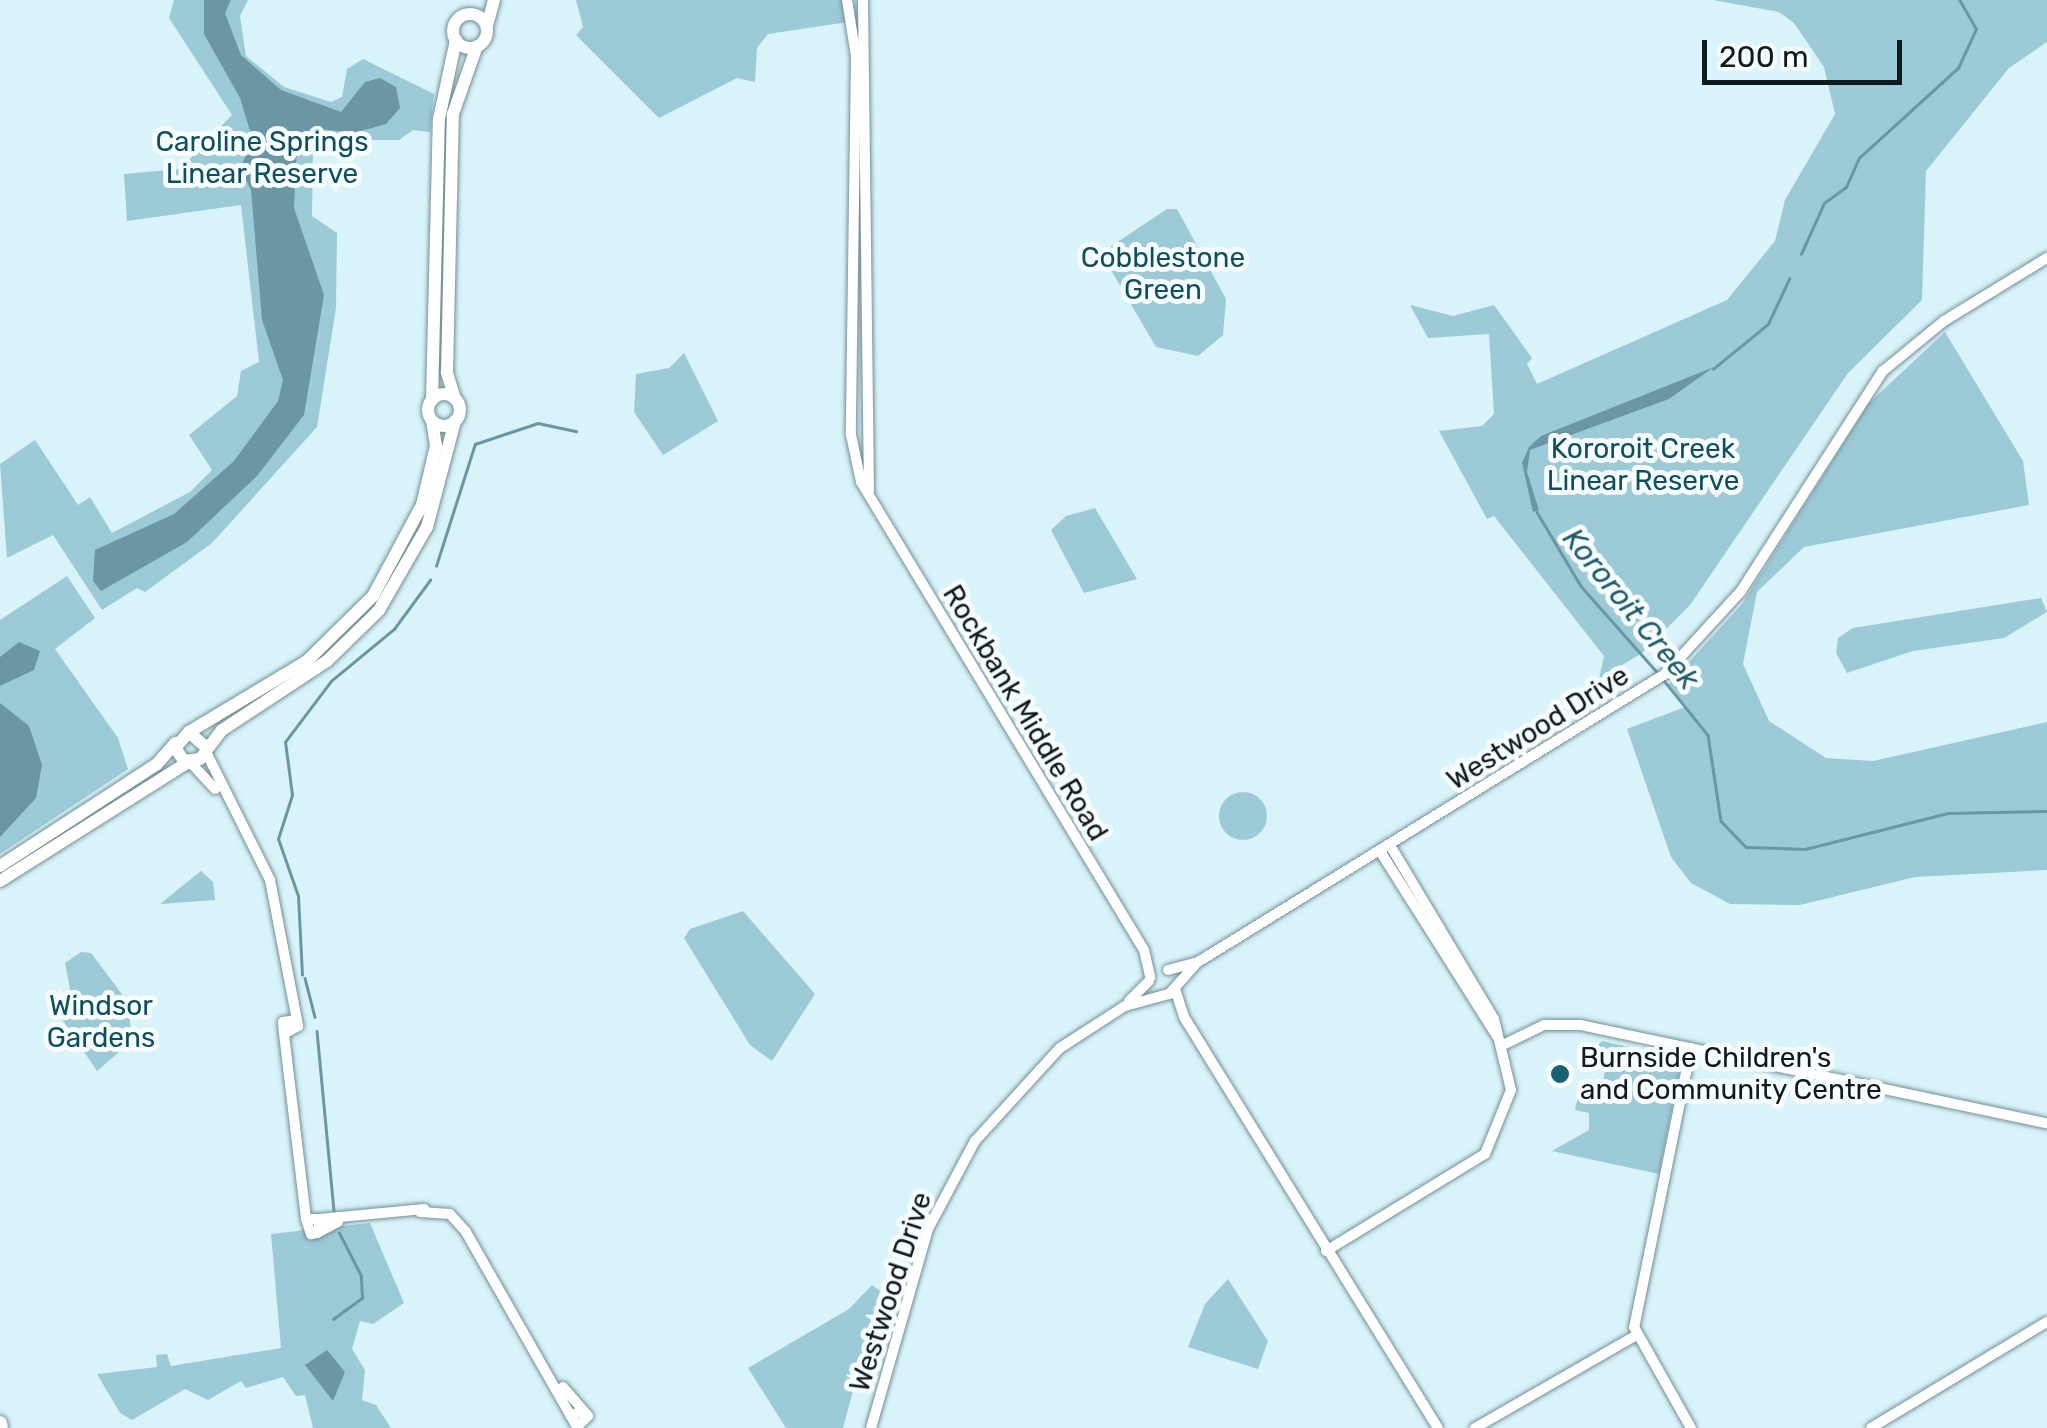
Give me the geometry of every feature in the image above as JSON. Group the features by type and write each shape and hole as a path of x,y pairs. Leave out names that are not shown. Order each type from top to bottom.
{"main road":[{"path":"0,881 189,732 332,641 407,559 435,454 432,400 440,119 456,40 454,26 478,0"},
{"path":"0,866 189,762 338,652 407,559 456,421 447,372 453,114 494,0"},
{"path":"464,15 479,17 486,30"},
{"path":"456,40 477,46"},
{"path":"432,400 455,399"},
{"path":"432,420 456,421"},
{"path":"189,732 205,749"},
{"path":"175,744 189,762"}],"street":[{"name":"Rockbank Middle Road","path":"848,0 855,80 852,435 869,498 1144,950 1167,970 1176,987"},
{"path":"863,0 868,79 869,498"},
{"path":"854,35 866,21"},
{"path":"855,80 868,79"},
{"path":"852,200 866,200"},
{"name":"Westwood Drive","path":"871,1428 928,1229 962,1160 1026,1078 1125,1006 1150,979 1198,962 1638,695 1692,650 1741,591 1884,372 1944,321 2047,258"},
{"path":"205,749 223,797 270,880 309,1194 316,1221 420,1212 450,1214 466,1232 579,1423 559,1428"},
{"path":"189,762 223,797"},
{"path":"1326,1251 1490,1149 1511,1090 1504,1045 1384,848"},
{"name":"Rockbank Middle Road","path":"1144,950 1150,979"},
{"name":"Westwood Drive","path":"1125,1006 1176,987 1198,962"},
{"path":"1150,979 1184,1018 1438,1428"},
{"path":"1176,987 1184,1018"},
{"path":"1504,1045 1562,1024 2047,1123"},
{"path":"1690,1048 1635,1336 1691,1428"},
{"path":"1871,1428 2047,1322"},
{"path":"1475,1428 1635,1336"}],"green space":[{"name":"Caroline Springs Linear Reserve","path":"174,0 248,0 240,16 246,56 284,87 331,102 342,97 347,69 363,59 434,94 430,132 413,130 399,140 327,140 313,148 312,216 337,233 336,308 317,427 212,543 145,592 137,588 102,610 53,535 7,558 0,464 35,440 78,505 90,497 112,533 190,492 212,470 189,435 237,396 241,371 259,362 241,205 127,221 124,174 180,169 232,115 169,18"},
{"path":"576,0 843,0 848,22 768,34 757,48 755,82 737,78 659,118 576,35 583,27"},
{"name":"Kororoit Creek Linear Reserve","path":"1713,0 2047,0 2047,42 2009,68 1926,171 1922,300 1848,373 1690,605 1642,653 1599,679 1604,656 1494,516 1487,519 1439,431 1482,426 1494,414 1489,334 1428,338 1410,305 1453,316 1494,305 1532,358 1527,364 1537,384 1727,300 1775,241 1785,200 1835,114 1824,67 1794,23 1779,12"},
{"name":"Cobblestone Green","path":"1167,209 1177,209 1226,299 1223,335 1198,356 1156,347 1101,253"},
{"path":"1945,332 2023,461 2029,505 1804,547 1757,592 1743,664 1769,721 1826,758 1873,761 2047,722 2047,870 1915,877 1800,905 1730,904 1691,883 1671,857 1627,729 1685,707 1668,685 1742,604 1868,404"},
{"path":"684,353 718,421 663,455 634,412 636,374 669,368"},
{"path":"1095,508 1137,579 1084,593 1051,530 1066,516"},
{"path":"67,576 95,618 55,649 118,738 128,769 0,854 0,620"},
{"path":"2041,598 2047,612 2004,638 1913,651 1847,673 1836,653 1838,638 1853,628"},
{"path":"1243,792 1260,799 1267,816 1260,833 1243,840 1226,833 1219,816 1226,799"},
{"name":"Windsor Gardens","path":"201,871 213,882 215,900 160,904"},
{"path":"743,911 815,994 772,1061 750,1045 684,938 690,929"},
{"name":"Windsor Gardens","path":"81,952 91,953 127,1001 132,1036 139,1035 97,1071 55,1009 70,989 65,963"},
{"path":"1602,1041 1682,1059 1659,1174 1552,1151 1589,1130 1589,1113 1575,1110 1580,1086 1602,1091 1606,1062 1596,1047"},
{"path":"370,1223 404,1303 373,1324 360,1321 352,1349 365,1370 362,1400 376,1405 391,1428 313,1428 305,1395 296,1396 283,1377 246,1388 241,1381 208,1400 185,1389 132,1420 120,1413 97,1374 157,1367 156,1355 167,1354 171,1366 281,1348 271,1234"},
{"path":"1228,1279 1268,1341 1258,1369 1188,1347 1205,1304"},
{"path":"872,1285 880,1291 843,1428 786,1428 748,1368 849,1309"}],"shaded area":[{"path":"204,0 231,0 225,13 241,55 281,90 341,112 365,82 380,78 396,87 400,108 386,124 354,133 311,128 297,145 294,208 324,295 304,415 257,476 187,542 101,591 93,581 95,550 174,514 234,461 278,401 283,380 262,320 251,190 240,168 253,141 240,98 204,34"},
{"path":"1714,367 1669,399 1530,450 1527,472 1539,510 1533,512 1522,463 1529,447 1541,436"},
{"path":"19,642 40,651 34,670 0,686 0,657"},
{"path":"0,703 29,726 42,765 36,798 0,837"},
{"path":"327,1350 345,1372 333,1401 305,1365"}],"waterway":[{"path":"1801,254 1824,203 1846,187 1859,158 1958,68 1976,29 1959,0"},
{"name":"Kororoit Creek","path":"1713,369 1768,324 1789,279"},
{"path":"436,566 475,444 538,423 576,431"},
{"name":"Kororoit Creek","path":"1537,512 1581,586 1657,672"},
{"path":"302,975 298,896 278,839 292,795 285,742 331,681 394,629 430,580"},
{"name":"Kororoit Creek","path":"1662,678 1708,735 1721,821 1746,847 1805,849 1948,813 2047,811"},
{"path":"305,978 315,1017"},
{"path":"317,1031 334,1212"},
{"path":"333,1319 362,1298 361,1276 339,1233"}],"place":[{"name":"Burnside Children's and Community Centre","path":"1560,1074"}]}
